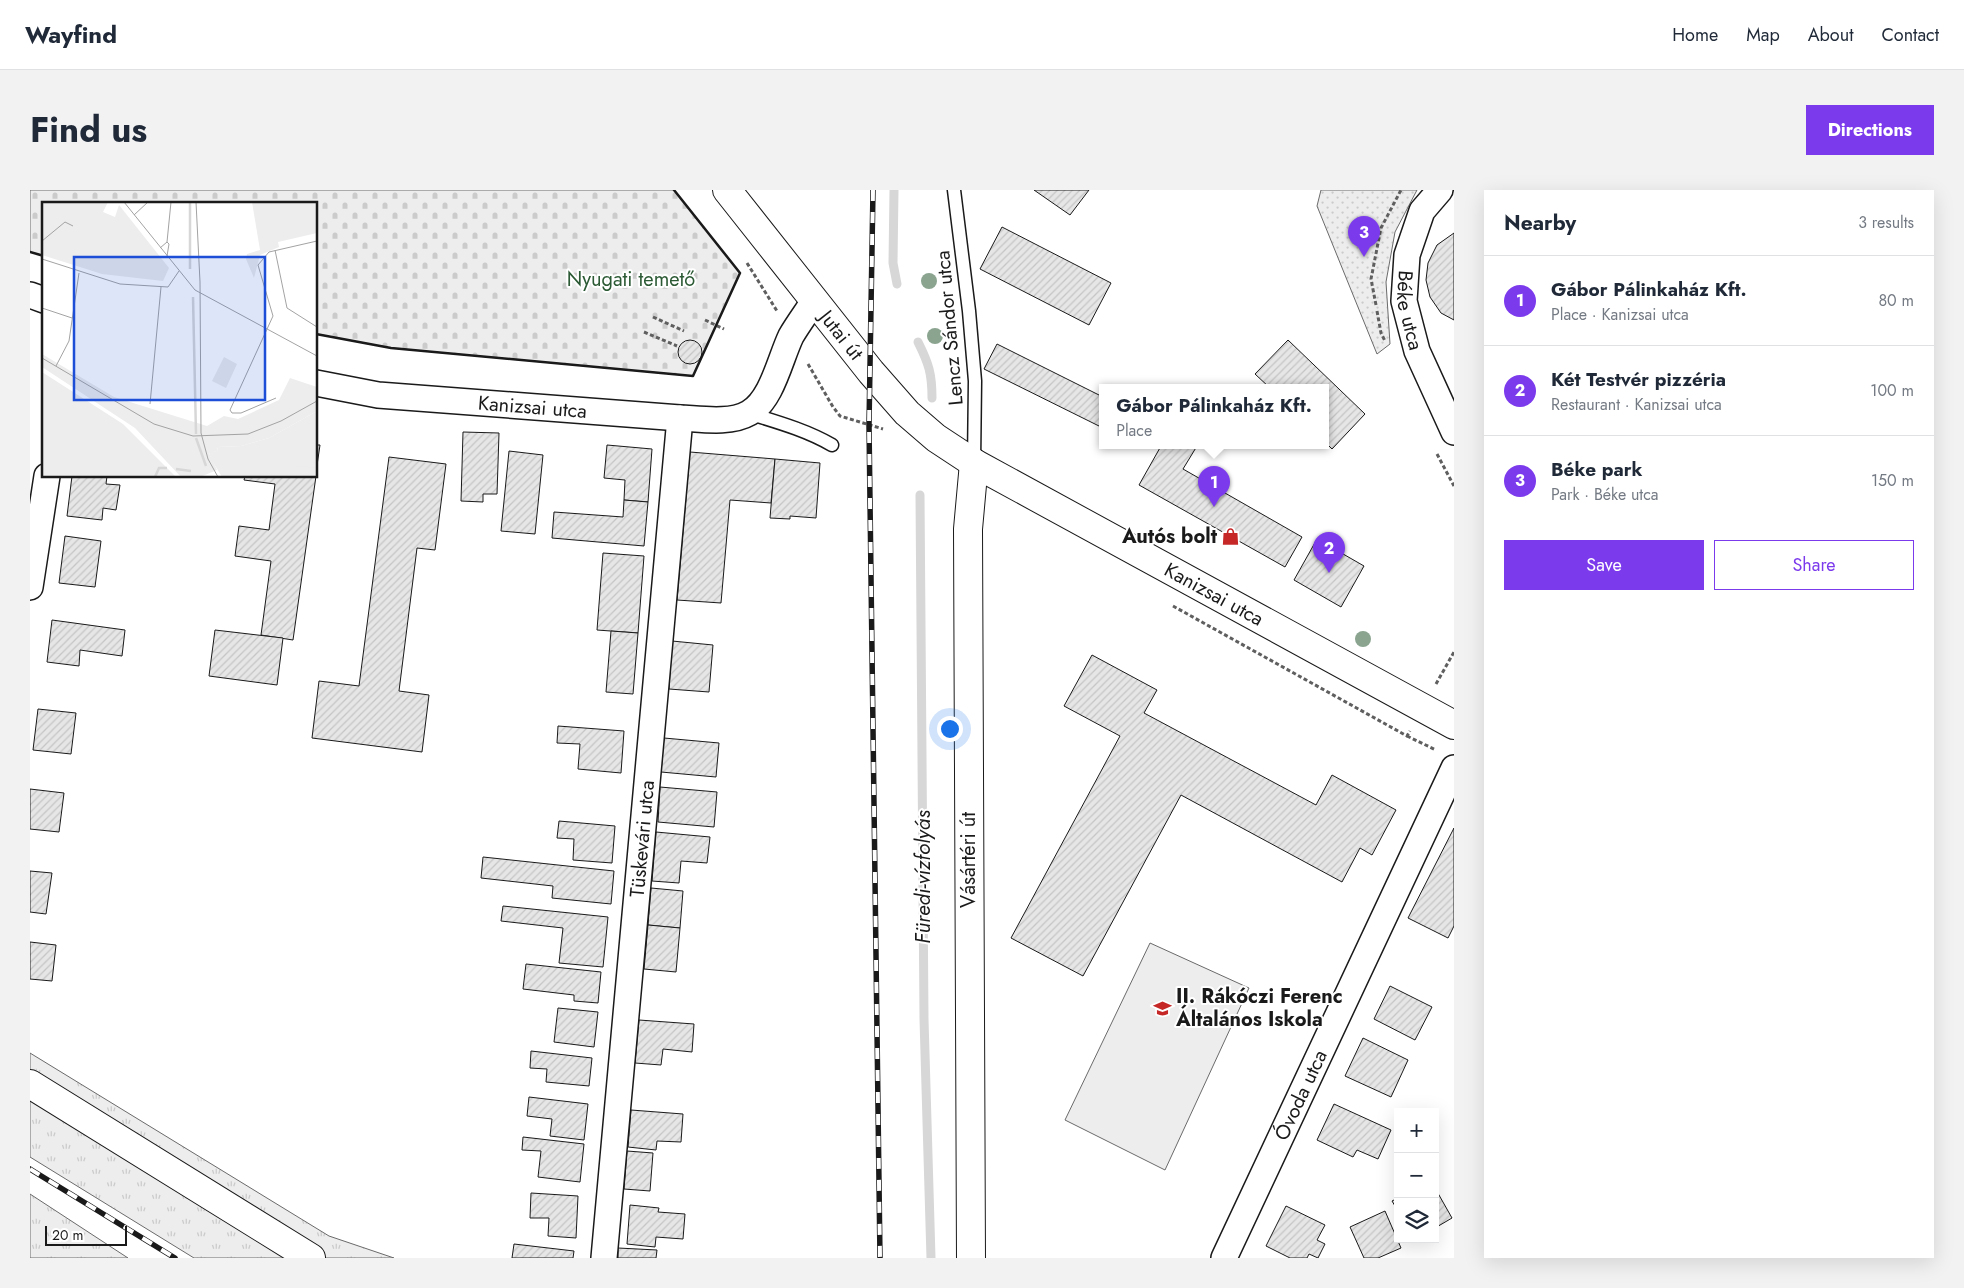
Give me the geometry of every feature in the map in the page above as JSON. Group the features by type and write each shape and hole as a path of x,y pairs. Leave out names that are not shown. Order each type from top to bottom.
{"street":[{"name":"Jutai út","path":"727,190 814,301 907,413 936,438 974,463"},
{"name":"Béke utca","path":"1440,190 1422,211 1407,255 1404,301 1417,351 1454,432"},
{"path":"30,295 42,299"},
{"path":"748,413 759,404 767,393 792,334 814,301"},
{"name":"Kanizsai utca","path":"318,383 378,395 680,418 712,420 748,413"},
{"name":"Tüskevári utca","path":"604,1258 680,418"},
{"name":"Kanizsai utca","path":"974,463 1454,726"},
{"name":"Vásártéri út","path":"971,1258 968,529 974,463"},
{"path":"30,587 47,478"},
{"name":"Óvoda utca","path":"1224,1258 1446,760"},
{"path":"30,1084 311,1258"}],"lane":[{"name":"Lencz Sándor utca","path":"954,190 969,311 975,382 974,463"},
{"name":"Kanizsai utca","path":"748,413 789,425 832,445"}],"path":[{"path":"652,317 684,331"},
{"path":"705,320 724,329"},
{"path":"644,332 676,346"},
{"path":"1422,709 1454,652"},
{"path":"1408,736 1446,760"}],"green space":[{"name":"Nyugati temető","path":"30,190 674,190 740,273 693,376 391,348 318,334 318,202 42,202 42,255 30,252"},
{"path":"1321,190 1417,190 1395,232 1386,282 1390,344 1377,354 1317,206"},
{"path":"1150,943 1249,988 1165,1170 1065,1120"},
{"path":"30,1053 329,1236 394,1258 194,1258 30,1157"},
{"path":"30,1194 128,1258 30,1258"}],"building":[{"path":"1034,190 1089,190 1070,215"},
{"path":"1002,227 1111,283 1089,325 980,269"},
{"path":"1454,233 1454,320 1441,313 1430,297 1426,280 1428,263 1437,245"},
{"path":"690,340 699,343 702,352 699,361 690,364 681,361 678,352 681,343"},
{"path":"1288,340 1365,414 1332,449 1329,446 1329,384 1266,384 1255,374"},
{"path":"997,344 1099,395 1099,426 984,369"},
{"path":"463,432 499,433 497,494 483,494 483,502 461,501"},
{"path":"607,445 652,449 648,502 624,500 625,480 604,478"},
{"path":"1159,449 1195,449 1183,469 1302,537 1285,567 1139,485"},
{"path":"509,451 543,455 535,534 501,531"},
{"path":"690,452 775,459 771,503 730,500 721,603 677,600"},
{"path":"389,457 446,464 435,550 417,548 399,691 429,695 422,752 312,738 319,681 359,686"},
{"path":"775,459 820,463 816,518 790,516 790,519 770,518"},
{"path":"72,478 107,478 106,484 120,485 116,510 103,508 102,520 67,516"},
{"path":"244,478 316,478 293,640 261,635 271,561 235,556 239,526 269,530 275,484 244,480"},
{"path":"624,500 648,502 644,546 552,538 554,512 623,517"},
{"path":"65,536 101,541 95,587 59,583"},
{"path":"1317,539 1364,566 1341,607 1294,580"},
{"path":"603,553 644,556 638,633 597,630"},
{"path":"52,620 125,630 122,656 80,650 79,666 47,662"},
{"path":"215,630 283,638 277,685 209,676"},
{"path":"611,631 638,633 633,694 606,692"},
{"path":"672,641 713,645 709,692 669,689"},
{"path":"1092,655 1157,690 1144,713 1316,805 1332,775 1396,810 1372,855 1360,848 1342,882 1181,795 1083,976 1011,938 1120,736 1064,706"},
{"path":"38,709 76,713 71,754 33,750"},
{"path":"558,726 624,731 621,773 578,769 580,744 557,743"},
{"path":"664,738 719,743 716,777 661,772"},
{"path":"660,787 717,792 714,827 658,822"},
{"path":"30,789 64,793 59,832 30,829"},
{"path":"559,821 615,826 612,863 573,860 574,839 557,838"},
{"path":"1454,828 1454,926 1448,938 1408,918"},
{"path":"656,832 710,837 707,863 681,861 679,883 652,881"},
{"path":"483,857 614,871 611,904 552,898 553,886 481,878"},
{"path":"30,871 52,873 46,914 30,912"},
{"path":"651,888 683,891 680,928 648,925"},
{"path":"503,906 608,917 603,967 559,963 563,928 501,921"},
{"path":"648,925 680,928 676,972 644,969"},
{"path":"30,942 56,945 52,981 30,979"},
{"path":"526,964 601,972 598,1003 574,1001 574,995 523,989"},
{"path":"1390,986 1432,1007 1415,1040 1374,1019"},
{"path":"558,1008 598,1012 594,1047 554,1042"},
{"path":"639,1020 694,1024 692,1052 663,1049 661,1065 635,1063"},
{"path":"1363,1038 1408,1060 1391,1097 1345,1076"},
{"path":"531,1051 592,1058 589,1086 546,1082 547,1069 530,1068"},
{"path":"529,1097 588,1104 584,1140 550,1136 552,1119 527,1116"},
{"path":"1334,1104 1391,1130 1378,1159 1357,1150 1353,1157 1317,1140"},
{"path":"631,1110 683,1114 681,1142 657,1141 656,1150 628,1147"},
{"path":"523,1137 584,1144 580,1182 538,1177 541,1151 522,1150"},
{"path":"627,1151 653,1153 650,1191 624,1189"},
{"path":"531,1193 578,1196 576,1238 548,1236 549,1218 530,1218"},
{"path":"1439,1195 1452,1218 1439,1226"},
{"path":"630,1205 659,1208 658,1212 685,1214 683,1239 656,1237 655,1247 627,1244"},
{"path":"1286,1206 1325,1225 1317,1240 1325,1244 1318,1258 1309,1254 1307,1258 1290,1258 1266,1246"},
{"path":"1385,1211 1394,1232 1394,1243 1399,1243 1401,1248 1378,1258 1364,1258 1350,1227"},
{"path":"514,1244 574,1251 573,1258 512,1258"},
{"path":"618,1248 657,1250 656,1258 618,1258"}],"waterway":[{"name":"Füredi-vízfolyás","path":"894,190 893,263 897,284"},
{"name":"Füredi-vízfolyás","path":"918,342 929,369 932,398"},
{"name":"Füredi-vízfolyás","path":"920,495 924,1019 931,1258"}],"railway":[{"path":"873,190 869,425 880,1258"},
{"path":"30,1169 175,1258"}],"wall":[{"path":"318,334 391,348 693,376 740,273 674,190"},
{"path":"30,252 42,255"}],"place":[{"name":"Béke park","path":"1364,257"},
{"name":"Gábor Pálinkaház Kft.","path":"1214,507"},
{"name":"Autós bolt","path":"1231,536"},
{"name":"Két Testvér pizzéria","path":"1329,573"},
{"name":"II. Rákóczi Ferenc Általános Iskola","path":"1162,1008"}]}
